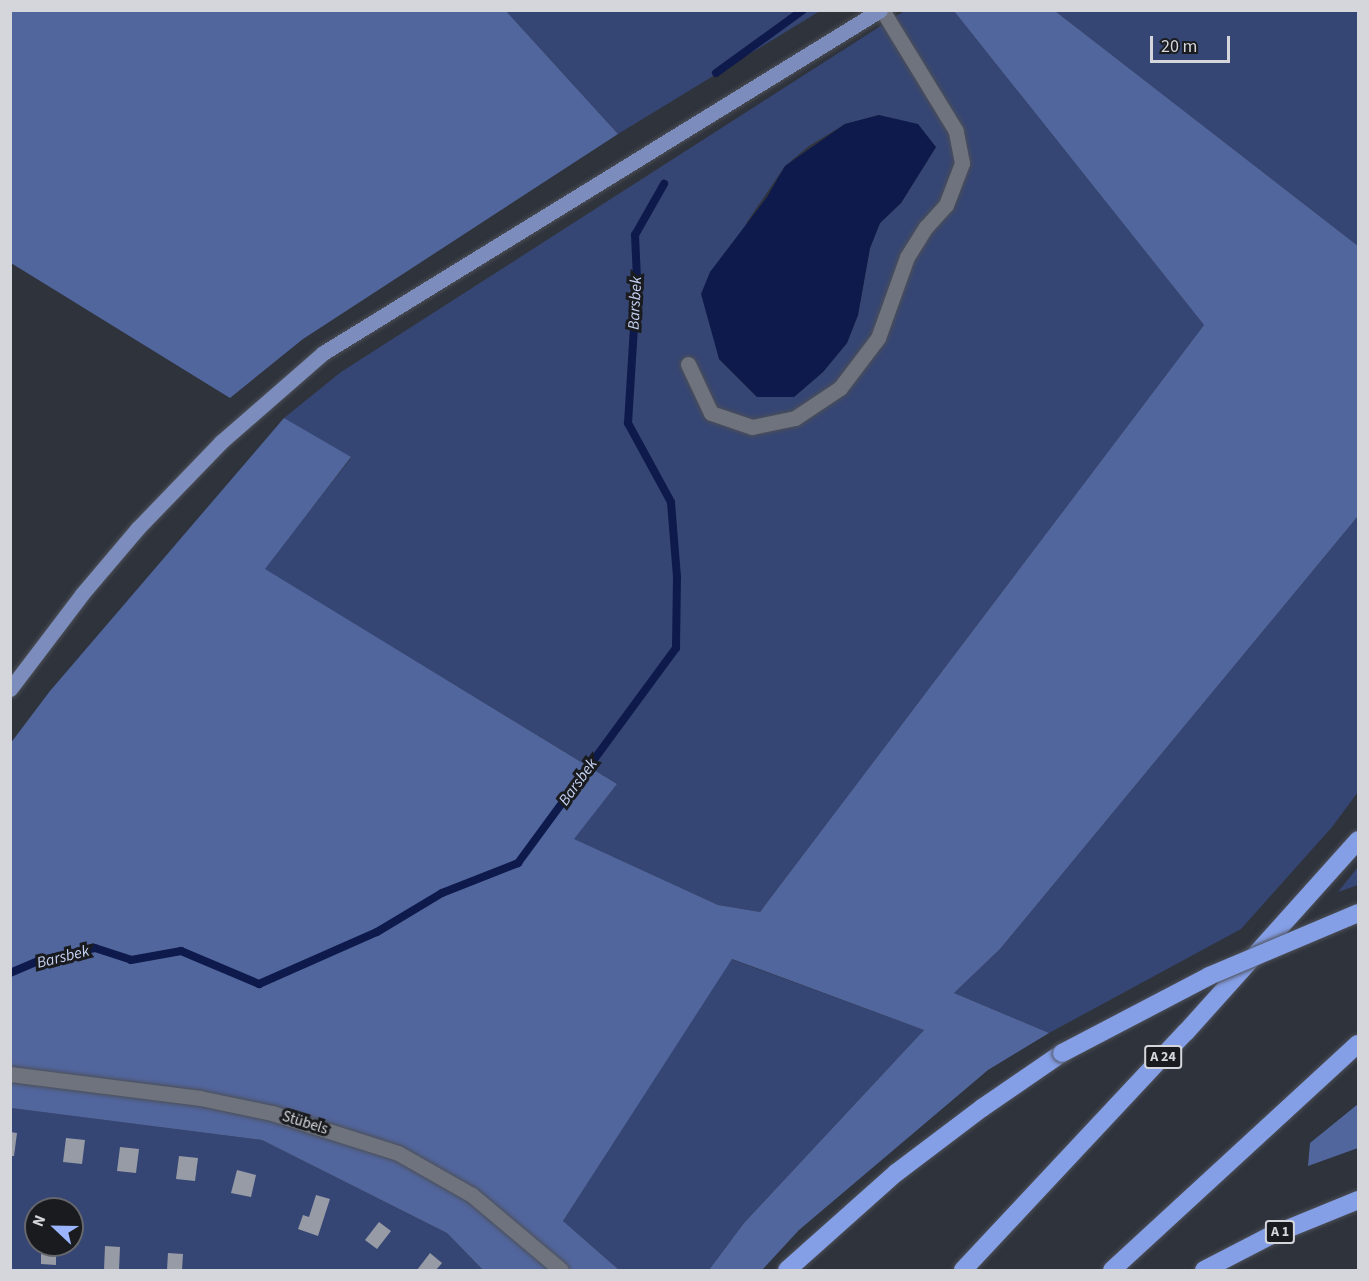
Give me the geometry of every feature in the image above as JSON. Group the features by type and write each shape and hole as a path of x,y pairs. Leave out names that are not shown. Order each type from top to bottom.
{"highway":[{"name":"A 24","path":"963,1270 1186,1032 1359,840"},
{"path":"786,1270 896,1173 982,1108 1062,1053 1209,976 1359,913"},
{"path":"1113,1270 1359,1044"},
{"name":"A 1","path":"1204,1270 1270,1236 1359,1200"}],"main road":[{"path":"10,689 82,594 138,528 221,442 323,353 881,10"}],"street":[{"path":"687,364 711,413 752,427 795,418 840,388 878,338 907,257 926,227 946,205 962,163 957,131 881,10"},
{"name":"Stübels","path":"10,1074 200,1098 272,1113 398,1153 472,1195 561,1270"}],"shaded area":[{"path":"10,11 506,11 618,134 303,339 230,398 11,263"},
{"path":"506,11 820,11 618,134"},
{"path":"904,11 954,11 1204,325 760,912 718,905 573,839 617,784 264,569 351,458 284,418 341,372","holes":["879,115 936,147 901,203 880,223 870,248 858,315 847,343 823,372 794,397 757,397 719,359 747,222 785,166 809,146 845,124"]},
{"path":"954,11 1055,11 1358,246 1358,516 1000,949 954,993 1049,1033 988,1070 799,1230 762,1270 709,1270 744,1223 924,1030 732,959 563,1221 619,1270 483,1270 447,1233 262,1140 11,1108 10,744 50,691 284,418 351,457 265,569 617,784 574,839 718,905 760,912 1204,325"},
{"path":"1055,11 1358,11 1358,246"},
{"path":"879,115 918,124 936,147 901,203 880,223 870,248 858,315 847,343 823,372 794,397 757,397 719,359 701,294 710,272 767,197 785,166 845,124"},
{"path":"1358,516 1358,792 1332,827 1241,929 1049,1033 954,993 1000,949"},
{"path":"1358,867 1358,885 1338,892"},
{"path":"731,959 924,1030 744,1223 709,1270 619,1270 563,1221"},
{"path":"1358,1104 1358,1148 1308,1166 1310,1143"},
{"path":"11,1108 262,1140 447,1233 483,1270 11,1270"}],"building":[{"path":"10,1132 17,1133 14,1156 10,1156"},
{"path":"66,1138 85,1140 82,1164 63,1162"},
{"path":"120,1147 139,1149 136,1173 117,1171"},
{"path":"179,1156 198,1158 195,1181 176,1179"},
{"path":"237,1170 256,1175 251,1197 231,1193"},
{"path":"316,1195 330,1199 318,1236 298,1229 303,1215 309,1217"},
{"path":"379,1222 391,1231 377,1249 365,1240"},
{"path":"105,1246 120,1247 119,1270 104,1270"},
{"path":"168,1253 183,1254 182,1270 167,1270"},
{"path":"430,1253 442,1263 436,1270 417,1270"},
{"path":"41,1257 56,1257 56,1265 41,1264"}],"waterway":[{"name":"Barsbek","path":"716,73 803,10"},
{"name":"Barsbek","path":"10,973 38,961 95,948 131,960 181,951 259,984 377,932 442,893 518,863 676,648 677,577 671,502 628,423 637,279 635,235 664,184"}]}
